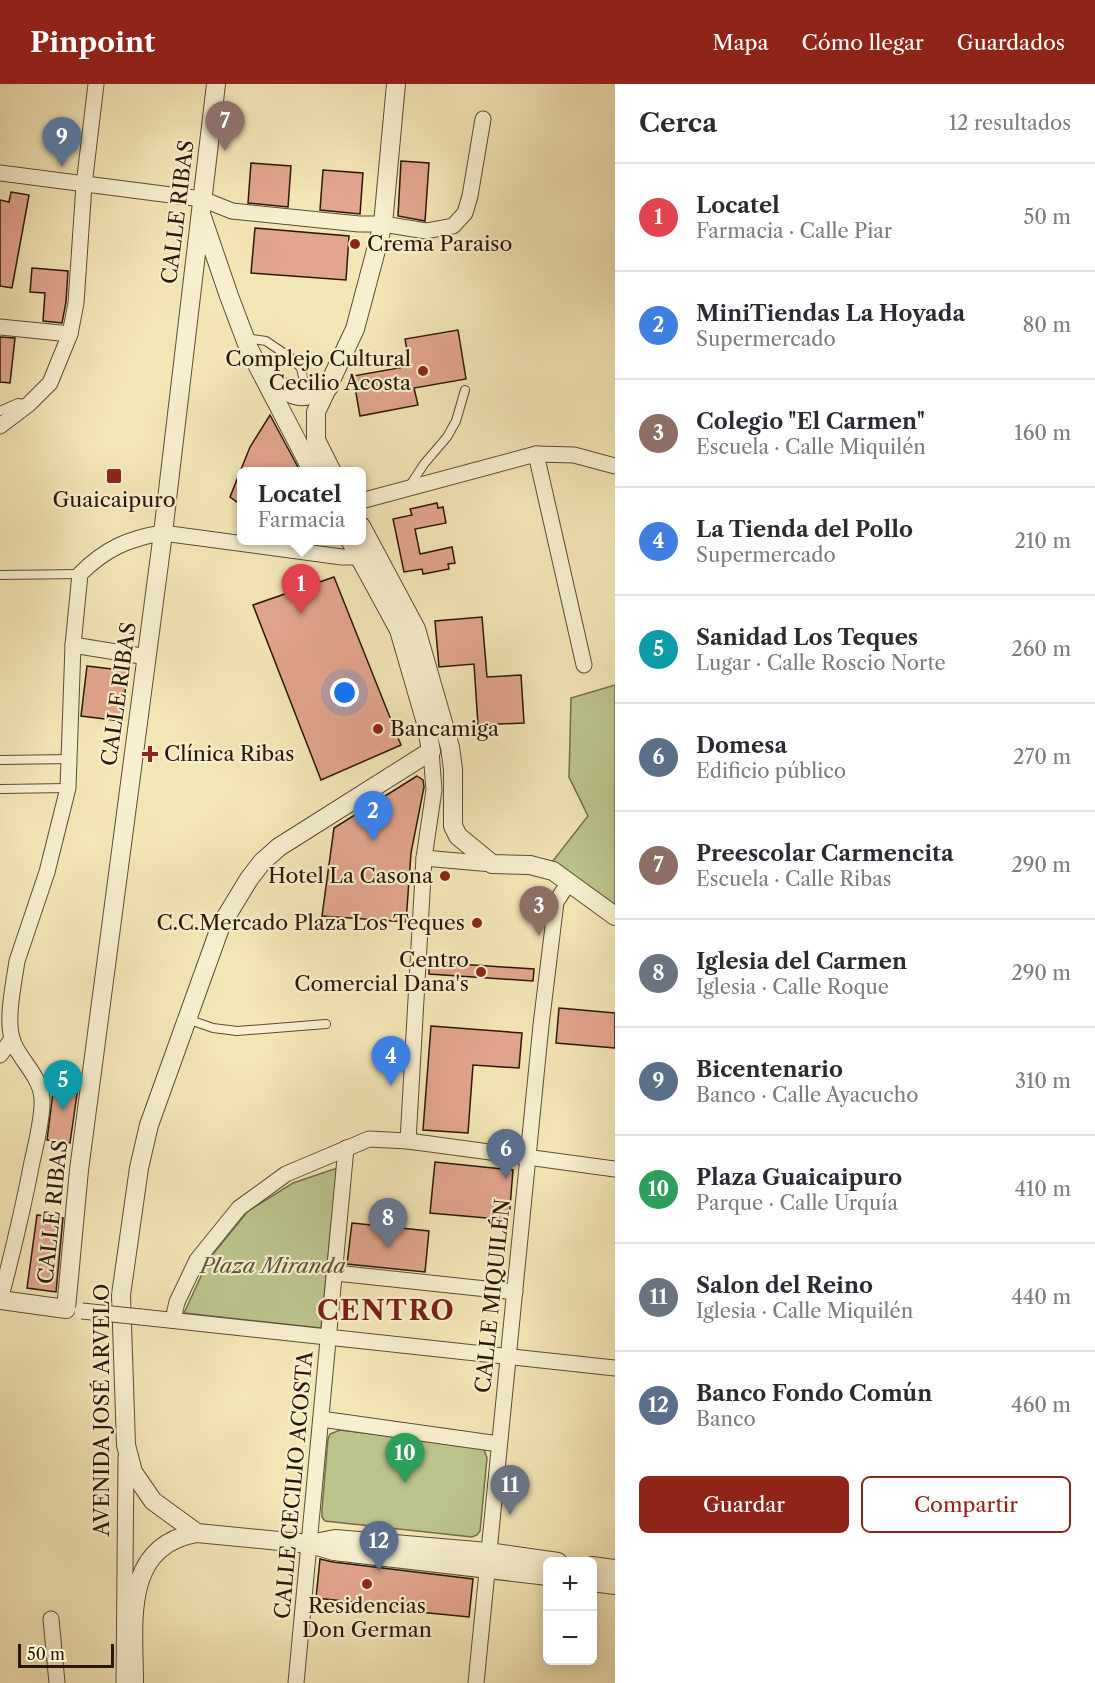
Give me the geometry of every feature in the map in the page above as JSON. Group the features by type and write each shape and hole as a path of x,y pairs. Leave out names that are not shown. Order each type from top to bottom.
{"street":[{"path":"0,426 50,383 70,334 76,303 84,185 96,84"},
{"name":"CALLE RIBAS","path":"74,1310 79,1170 164,533 216,84"},
{"path":"330,467 316,440 316,412 355,328 383,224 396,84"},
{"path":"0,173 232,211 359,224 383,224 426,231 453,226 465,213 483,119"},
{"path":"202,205 229,296 248,343 311,467"},
{"path":"0,327 70,334"},
{"path":"248,343 282,387 291,394 308,397 329,387"},
{"path":"536,454 584,665"},
{"path":"366,500 536,454 574,455 615,466"},
{"path":"237,543 164,533 138,537 96,559 80,574 73,645 68,788 47,872 17,961 11,1020 12,1039 32,1071 42,1099 37,1138 0,1300 74,1310 615,1368"},
{"path":"366,535 416,629 450,747 453,769 453,826 458,836 466,844 492,864"},
{"path":"253,545 342,557 358,557"},
{"path":"352,545 399,630 426,723 431,751 434,790 424,858 408,1141"},
{"path":"73,645 147,657"},
{"name":"AVENIDA JOSÉ ARVELO","path":"124,1683 126,1445 121,1295 135,1191 149,1125 221,925 249,879 262,862 279,847 431,751"},
{"path":"424,858 530,865 553,871 615,916"},
{"name":"CALLE MIQUILÉN","path":"476,1683 541,1025 556,902 569,882"},
{"path":"0,1054 12,1039"},
{"path":"173,1320 177,1302 197,1260 239,1208 286,1174 369,1139 408,1141 615,1169"},
{"name":"CALLE CECILIO ACOSTA","path":"296,1683 346,1149"},
{"path":"336,1273 514,1292"},
{"path":"321,1419 499,1444"},
{"path":"126,1445 134,1472 153,1501 197,1533"},
{"path":"134,1683 135,1620 140,1579 155,1553 168,1542 197,1533 310,1544 335,1539 487,1560 543,1562"},
{"path":"487,1560 543,1575"},
{"path":"597,1567 615,1569"},
{"path":"597,1583 615,1585"},
{"path":"51,1618 57,1683"}],"lane":[{"path":"248,343 266,341 291,358 301,368 308,397"},
{"path":"408,489 424,464 447,437 456,421 465,390"},
{"path":"0,411 18,404 28,404"},
{"path":"0,575 80,574"},
{"path":"0,760 70,759"},
{"path":"0,789 68,788"},
{"path":"187,1019 213,1028 237,1031 326,1024"}],"green space":[{"path":"615,685 615,907 552,862 588,816 569,777 571,698"},
{"name":"Plaza Miranda","path":"337,1168 321,1328 184,1313 209,1259 248,1211 293,1183"},
{"path":"340,1430 483,1447 487,1458 480,1531 472,1537 325,1521 322,1517 322,1509 328,1439 330,1434"}],"building":[{"path":"401,161 429,163 425,221 398,216"},
{"path":"251,163 291,166 288,207 248,203"},
{"path":"323,170 363,173 360,214 320,210"},
{"path":"11,192 29,195 12,288 0,286 0,200 9,202"},
{"path":"255,228 349,236 346,280 251,273"},
{"path":"32,268 68,271 62,323 43,321 45,293 30,292"},
{"name":"Complejo Cultural Cecilio Acosta","path":"458,330 466,379 414,388 418,405 360,416 353,376 410,366 405,339"},
{"path":"0,337 15,338 10,383 0,382"},
{"path":"270,415 298,467 242,467 250,447"},
{"path":"237,480 237,502 230,497"},
{"path":"437,503 438,508 443,507 446,523 415,529 420,554 452,547 455,563 448,564 449,569 423,574 422,569 404,572 393,519 412,515 410,509"},
{"path":"334,577 401,745 321,780 253,605"},
{"path":"482,617 487,677 521,675 524,723 478,725 474,664 439,667 435,621"},
{"path":"87,666 128,671 121,721 81,716"},
{"path":"417,776 423,780 424,787 411,853 406,922 322,916 334,828"},
{"name":"Centro Comercial Dana's","path":"429,962 534,969 533,981 429,974"},
{"path":"559,1008 615,1013 615,1048 556,1043"},
{"path":"431,1026 522,1033 519,1068 473,1065 468,1133 423,1130"},
{"path":"55,1077 79,1080 70,1143 47,1140"},
{"path":"435,1162 513,1170 509,1220 430,1213"},
{"path":"37,1215 63,1218 56,1292 27,1288"},
{"path":"352,1223 429,1231 425,1272 347,1264"},
{"name":"Residencias Don German","path":"320,1559 473,1579 469,1617 316,1598"}],"place":[{"name":"Preescolar Carmencita","path":"225,151"},
{"name":"Bicentenario","path":"62,167"},
{"name":"Crema Paraiso","path":"355,244"},
{"name":"Complejo Cultural Cecilio Acosta","path":"423,371"},
{"name":"Guaicaipuro","path":"114,476"},
{"name":"Locatel","path":"301,614"},
{"name":"Bancamiga","path":"378,729"},
{"name":"Clínica Ribas","path":"150,754"},
{"name":"MiniTiendas La Hoyada","path":"373,841"},
{"name":"Hotel La Casona","path":"445,876"},
{"name":"C.C.Mercado Plaza Los Teques","path":"477,923"},
{"name":"Colegio \"El Carmen\"","path":"539,936"},
{"name":"Centro Comercial Dana's","path":"481,972"},
{"name":"La Tienda del Pollo","path":"391,1086"},
{"name":"Sanidad Los Teques","path":"63,1110"},
{"name":"Domesa","path":"506,1179"},
{"name":"Iglesia del Carmen","path":"388,1248"},
{"name":"Plaza Guaicaipuro","path":"405,1483"},
{"name":"Salon del Reino","path":"510,1515"},
{"name":"Banco Fondo Común","path":"379,1571"},
{"name":"Residencias Don German","path":"367,1584"}],"district":[{"name":"CENTRO","path":"386,1311"}]}
